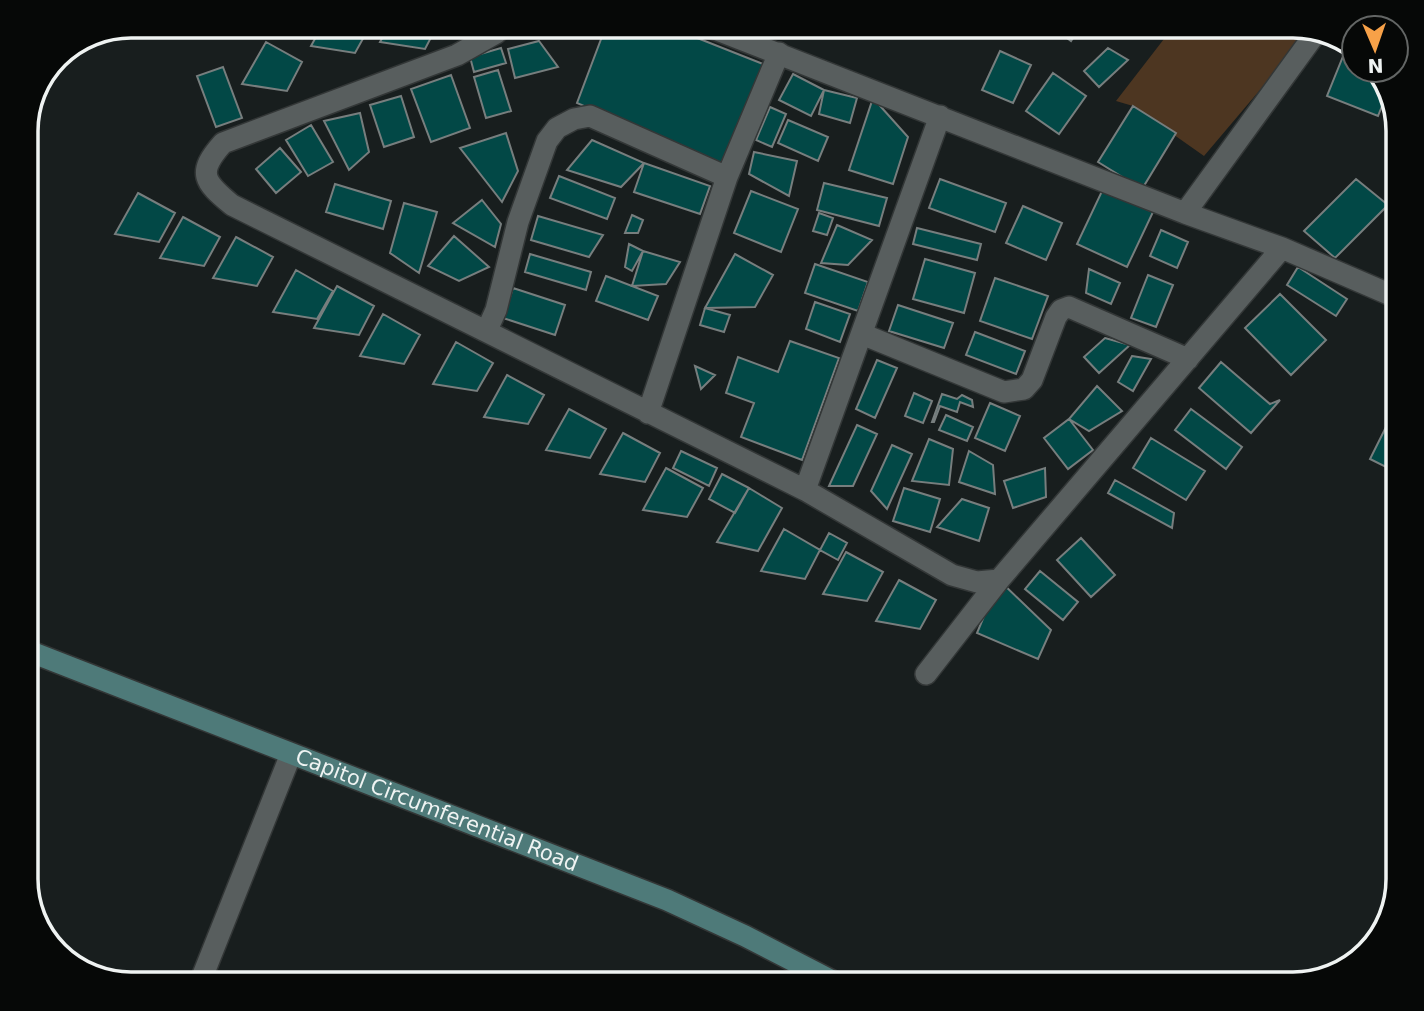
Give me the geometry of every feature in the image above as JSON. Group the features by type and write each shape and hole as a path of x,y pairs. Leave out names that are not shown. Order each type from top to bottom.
{"main road":[{"name":"Capitol Circumferential Road","path":"39,655 667,900 746,936 815,972"}],"street":[{"path":"487,38 457,55 223,143 211,157 206,171 210,187 232,205 805,490 952,575 977,582 999,580"},
{"path":"739,38 1185,214 1282,248 1386,293"},
{"path":"1185,214 1311,40"},
{"path":"648,413 727,177 779,53"},
{"path":"805,490 940,116"},
{"path":"487,330 496,310 518,222 547,141 557,128 574,119 590,117 727,177"},
{"path":"926,674 999,580 1282,248"},
{"path":"862,334 1004,392 1024,389 1032,380 1056,317 1061,310 1069,307 1188,359"},
{"path":"204,972 291,754"}],"shaded area":[{"path":"1165,38 1303,39 1204,156 1133,106 1116,101"}],"building":[{"path":"315,38 363,38 355,53 311,46"},
{"path":"382,38 431,38 425,49 380,42"},
{"path":"601,38 697,38 763,64 722,166 577,103"},
{"path":"539,41 558,67 515,78 508,49"},
{"path":"266,42 302,62 287,91 242,84"},
{"path":"501,48 506,63 474,72 470,57"},
{"path":"1108,48 1128,60 1099,87 1084,71"},
{"path":"1000,51 1031,65 1013,103 982,90"},
{"path":"1340,64 1340,84 1372,84 1382,107 1378,116 1327,96"},
{"path":"223,67 242,118 216,127 197,76"},
{"path":"498,70 511,111 486,118 474,77"},
{"path":"1053,73 1086,96 1059,134 1026,111"},
{"path":"793,74 824,90 811,116 779,100"},
{"path":"451,75 470,128 431,142 411,89"},
{"path":"824,90 857,98 850,123 819,114"},
{"path":"401,96 414,137 384,147 370,105"},
{"path":"873,98 908,137 893,184 849,170"},
{"path":"1133,106 1176,133 1142,189 1098,162"},
{"path":"770,107 786,114 772,147 756,140"},
{"path":"360,113 369,152 349,170 324,121"},
{"path":"788,120 828,137 818,161 778,143"},
{"path":"311,125 333,162 308,176 286,140"},
{"path":"506,133 518,171 502,202 460,148"},
{"path":"592,140 644,163 621,187 567,170"},
{"path":"280,148 301,172 276,193 256,169"},
{"path":"754,152 797,161 789,196 749,174"},
{"path":"644,163 710,186 700,214 634,192"},
{"path":"559,176 615,198 607,219 550,198"},
{"path":"940,179 1006,203 995,232 929,208"},
{"path":"1356,179 1386,203 1386,207 1335,258 1304,231"},
{"path":"824,183 887,198 879,226 817,210"},
{"path":"335,184 391,201 383,229 326,212"},
{"path":"1103,189 1153,212 1127,267 1077,244"},
{"path":"751,191 798,209 781,252 734,233"},
{"path":"138,193 175,213 159,242 115,234"},
{"path":"482,200 501,224 495,247 453,223"},
{"path":"404,203 437,212 419,273 390,253"},
{"path":"1023,206 1062,223 1046,260 1006,243"},
{"path":"819,213 833,218 827,235 813,231"},
{"path":"632,215 643,220 638,233 625,233"},
{"path":"538,216 603,235 589,257 531,240"},
{"path":"183,217 220,237 204,266 160,258"},
{"path":"837,225 872,240 848,265 821,263"},
{"path":"917,228 981,244 977,260 913,244"},
{"path":"1161,230 1188,242 1177,268 1150,256"},
{"path":"454,236 489,267 459,281 428,266"},
{"path":"236,237 273,257 257,286 213,278"},
{"path":"629,244 643,251 632,271 625,267"},
{"path":"643,251 680,262 666,284 632,286"},
{"path":"530,254 591,272 586,290 525,272"},
{"path":"735,254 773,275 755,307 705,308"},
{"path":"925,259 975,273 964,313 913,299"},
{"path":"815,264 868,282 858,311 805,293"},
{"path":"1298,267 1347,299 1336,316 1287,285"},
{"path":"1089,269 1120,283 1111,304 1086,293"},
{"path":"296,270 333,291 317,319 273,312"},
{"path":"1148,275 1173,285 1156,327 1131,318"},
{"path":"606,276 658,296 648,320 596,301"},
{"path":"995,278 1048,296 1032,339 980,321"},
{"path":"337,286 374,306 359,335 314,328"},
{"path":"513,288 565,305 555,335 503,318"},
{"path":"1280,294 1326,340 1291,375 1245,328"},
{"path":"815,302 850,314 840,342 806,329"},
{"path":"898,305 953,323 944,348 889,331"},
{"path":"705,308 730,315 724,332 700,325"},
{"path":"383,314 420,335 404,364 360,356"},
{"path":"975,332 1025,351 1016,374 966,355"},
{"path":"1105,338 1130,345 1099,373 1084,357"},
{"path":"790,341 839,358 802,460 741,437 754,403 726,393 738,357 778,372"},
{"path":"456,342 493,363 477,391 433,384"},
{"path":"1132,356 1151,359 1133,391 1118,382"},
{"path":"877,360 897,368 875,418 856,409"},
{"path":"1221,362 1270,404 1280,400 1251,433 1199,388"},
{"path":"695,366 715,375 701,389"},
{"path":"507,375 544,395 528,424 484,417"},
{"path":"1097,386 1122,411 1089,431 1069,419"},
{"path":"914,393 932,401 923,423 905,416"},
{"path":"942,394 957,399 962,395 972,400 973,407 960,402 957,412 940,406 932,422"},
{"path":"990,403 1020,416 1005,451 975,438"},
{"path":"569,409 606,429 590,458 546,450"},
{"path":"1191,409 1242,447 1226,469 1175,430"},
{"path":"946,415 973,427 967,441 939,430"},
{"path":"1069,419 1093,450 1068,469 1044,438"},
{"path":"857,425 877,434 853,486 829,486"},
{"path":"1386,427 1386,467 1370,459"},
{"path":"623,433 660,453 645,482 600,474"},
{"path":"1151,438 1205,471 1186,500 1133,468"},
{"path":"929,439 953,449 949,485 912,481"},
{"path":"892,445 912,454 887,509 871,491"},
{"path":"681,451 717,468 709,486 673,468"},
{"path":"969,451 993,465 995,494 959,482"},
{"path":"666,468 703,488 687,517 643,510"},
{"path":"1045,468 1046,497 1013,508 1004,481"},
{"path":"722,474 749,488 735,513 709,499"},
{"path":"1115,480 1174,513 1172,528 1108,493"},
{"path":"749,488 782,508 758,551 717,542"},
{"path":"904,488 940,499 930,532 893,521"},
{"path":"962,499 989,508 979,541 937,527"},
{"path":"784,529 820,550 805,579 761,571"},
{"path":"829,533 847,543 838,560 820,550"},
{"path":"1081,538 1115,575 1091,597 1057,560"},
{"path":"846,552 883,572 867,601 823,594"},
{"path":"1040,571 1078,602 1063,620 1025,589"},
{"path":"899,580 936,600 920,629 876,621"},
{"path":"999,580 1051,630 1038,659 977,633"}]}
